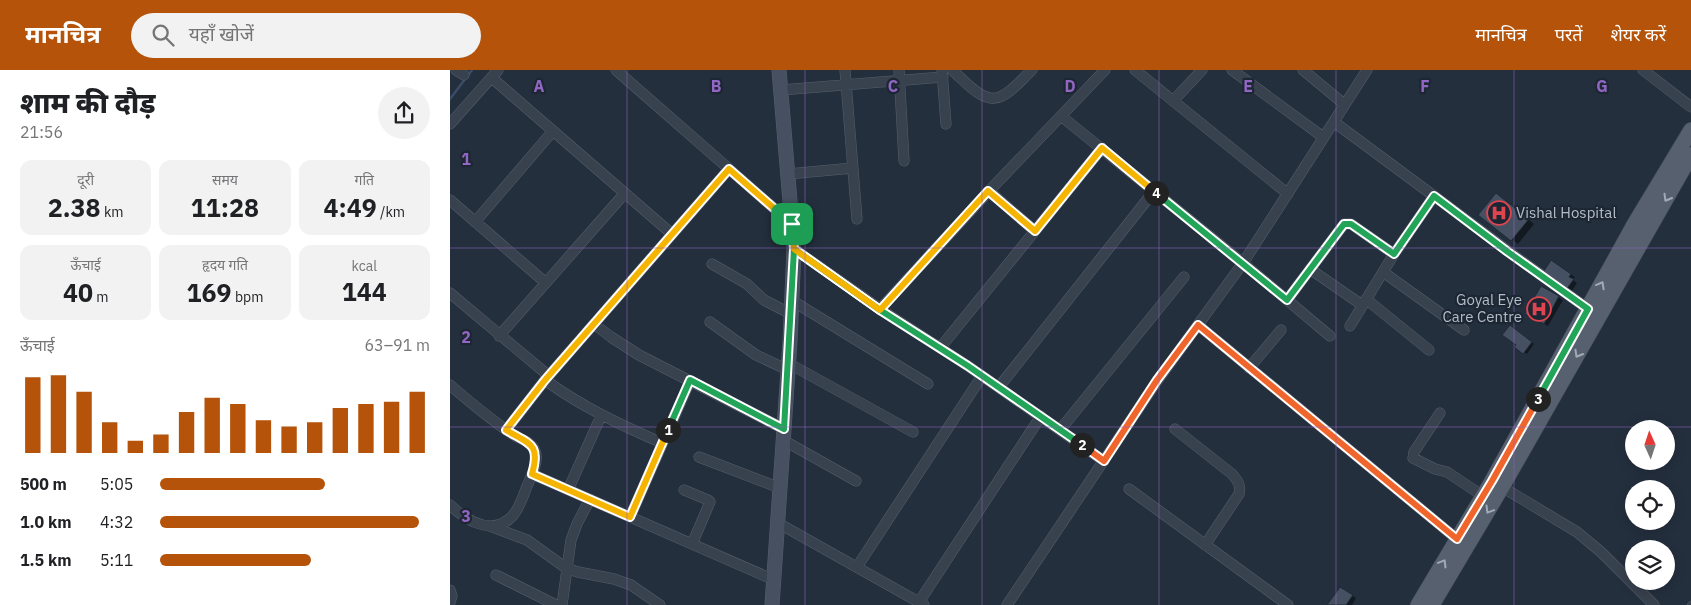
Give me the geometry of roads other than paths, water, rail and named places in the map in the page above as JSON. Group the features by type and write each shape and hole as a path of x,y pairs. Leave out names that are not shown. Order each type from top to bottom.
{"main road":[{"path":"1432,605 1588,309 1635,223 1691,130"},
{"path":"1418,605 1483,496 1497,484 1691,155"}],"street":[{"path":"616,70 792,224"},
{"path":"772,605 794,249 779,70"},
{"path":"845,70 857,219"},
{"path":"958,72 986,98 994,99 1002,96 1032,70"},
{"path":"880,310 988,191 1105,70"},
{"path":"1135,70 1288,194"},
{"path":"1173,101 1202,70"},
{"path":"1232,70 1323,137"},
{"path":"1303,70 1344,104"},
{"path":"1007,605 1157,380 1243,263 1367,70"},
{"path":"1643,70 1691,107"},
{"path":"781,90 846,84 899,75 943,73 946,124"},
{"path":"450,124 495,74 553,131 672,234"},
{"path":"899,75 904,161"},
{"path":"1061,116 1330,336"},
{"path":"1334,122 1508,252 1588,309"},
{"path":"476,222 553,131"},
{"path":"940,348 1102,148"},
{"path":"788,174 853,168"},
{"path":"506,430 547,378 729,169"},
{"path":"988,191 1035,231"},
{"path":"999,387 1154,191"},
{"path":"499,336 625,193"},
{"path":"1350,326 1394,254 1434,196"},
{"path":"450,200 546,283"},
{"path":"1287,300 1344,224 1351,224 1394,254"},
{"path":"794,249 880,310 999,387 1104,461"},
{"path":"712,264 746,284 764,300 791,307 928,384"},
{"path":"1310,269 1364,302 1429,350"},
{"path":"1383,272 1464,330"},
{"path":"1060,430 1184,277"},
{"path":"450,293 565,394 601,416 662,443"},
{"path":"710,322 756,354 788,366 913,432"},
{"path":"594,324 611,338 639,355 690,380 784,434 856,481"},
{"path":"1198,325 1457,539"},
{"path":"1249,368 1282,330"},
{"path":"857,567 982,376"},
{"path":"630,517 690,380"},
{"path":"450,387 506,430 532,445 536,458 532,474 517,510 508,520 499,524 487,525"},
{"path":"1440,413 1414,452 1413,458 1435,469 1447,472 1483,496"},
{"path":"568,490 601,416"},
{"path":"778,523 921,604 1040,416"},
{"path":"1175,430 1232,474 1238,480 1240,487 1239,494 1205,545"},
{"path":"699,456 780,488"},
{"path":"532,474 774,580"},
{"path":"1497,484 1577,532 1601,552 1654,605"},
{"path":"1129,489 1288,605"},
{"path":"684,490 710,502 692,544"},
{"path":"562,605 571,540 590,499"},
{"path":"450,504 461,515 473,522 487,525 527,540 566,568 614,579 631,585 660,605"},
{"path":"496,575 556,605"},
{"path":"450,590 452,596 450,602"}],"waterway":[{"path":"450,99 472,70"}],"place":[{"name":"Vishal Hospital","path":"1499,213"},
{"name":"Goyal Eye Care Centre","path":"1539,309"}]}
